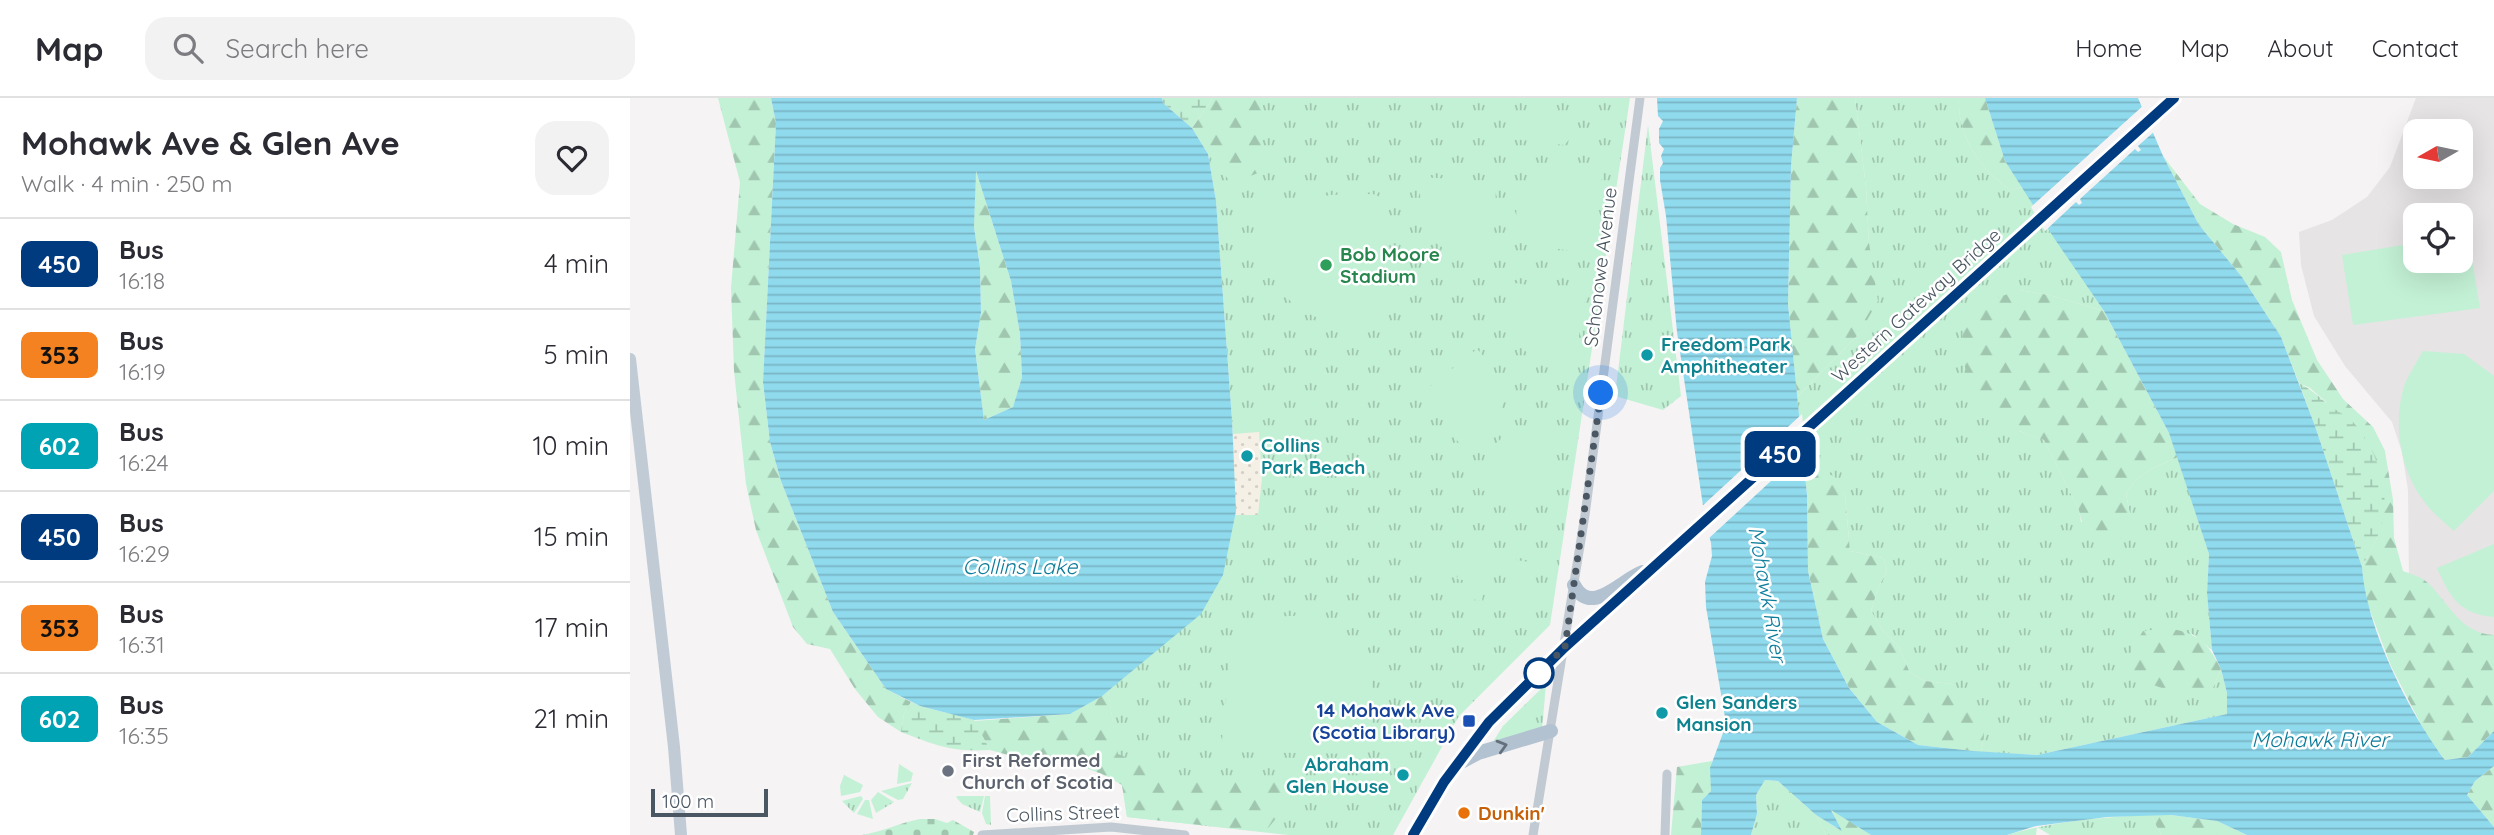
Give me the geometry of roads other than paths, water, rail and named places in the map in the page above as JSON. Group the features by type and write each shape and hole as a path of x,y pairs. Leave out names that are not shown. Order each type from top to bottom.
{"main road":[{"name":"Western Gateway Bridge","path":"1413,835 1444,782 1489,722 1565,647 2174,98"},
{"path":"1574,585 1583,597 1592,599 1613,591 1631,576 1654,569"},
{"path":"1456,765 1478,753 1551,732"}],"street":[{"name":"Schonowe Avenue","path":"1533,835 1565,647 1640,98"},
{"path":"630,359 671,721 681,835"},
{"path":"1665,835 1667,774"},
{"name":"Collins Street","path":"983,834 1111,827 1185,835"}],"water":[{"name":"Collins Lake","path":"771,98 1162,98 1163,103 1192,128 1208,154 1216,201 1236,511 1223,575 1201,614 1102,696 1070,714 974,720 920,706 886,689 833,612 781,481 770,442 763,382 776,123","holes":["976,171 1011,281 1020,334 1022,377 1013,407 984,420 975,349 981,313 980,267 974,227"]},
{"name":"Mohawk River","path":"1657,98 1797,98 1791,166 1788,304 1807,495 1808,571 1823,639 1849,688 1877,722 1918,745 2037,755 2227,714 2227,693 2221,669 2212,650 2207,593 2209,554 2169,433 2104,311 2005,161 1985,98 2138,98 2163,156 2199,225 2242,277 2281,337 2315,426 2362,567 2365,591 2381,642 2417,718 2445,760 2468,757 2494,731 2494,766 2475,781 2467,795 2494,827 2494,835 2247,835 2217,821 2171,815 2107,817 2036,826 2007,835 1871,835 1831,810 1842,831 1816,815 1778,781 1765,780 1756,795 1757,814 1751,835 1701,835 1702,800 1711,791 1710,768 1723,733 1725,717 1706,607 1705,582 1712,556 1711,543 1705,519 1677,332 1660,180 1664,149 1659,143 1659,129 1663,121 1658,116"}],"place":[{"name":"Bob Moore Stadium","path":"1326,265"},
{"name":"Freedom Park Amphitheater","path":"1647,355"},
{"name":"Collins Park Beach","path":"1247,456"},
{"name":"Glen Sanders Mansion","path":"1662,713"},
{"name":"14 Mohawk Ave (Scotia Library)","path":"1469,721"},
{"name":"First Reformed Church of Scotia","path":"948,771"},
{"name":"Abraham Glen House","path":"1403,775"},
{"name":"Dunkin'","path":"1464,813"}]}
